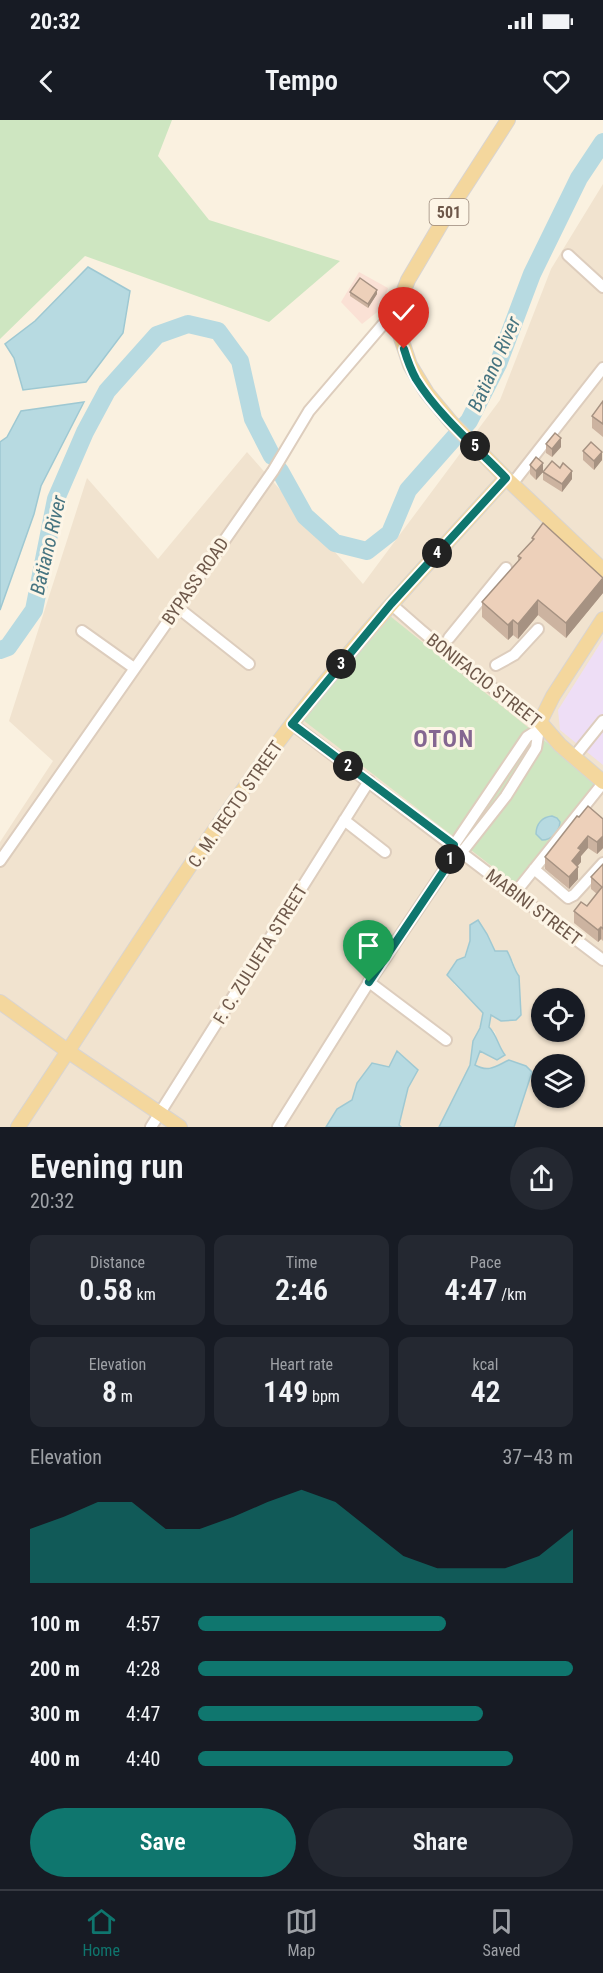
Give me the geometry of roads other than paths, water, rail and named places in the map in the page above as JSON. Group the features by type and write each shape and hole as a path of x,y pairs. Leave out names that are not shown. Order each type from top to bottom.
{"main road":[{"name":"501","path":"508,120 444,219 408,280 397,308 400,338 416,378 451,422 509,481 603,570"},
{"name":"C. M. RECTO STREET","path":"18,1127 223,818 292,724 391,604 509,481"},
{"path":"539,726 553,696 603,618"},
{"name":"BONIFACIO STREET","path":"539,726 603,783"},
{"path":"0,1002 180,1127"}],"street":[{"path":"568,255 603,287"},
{"name":"BYPASS ROAD","path":"0,861 273,471 309,411 397,308"},
{"path":"509,481 603,368"},
{"path":"448,638 506,568"},
{"name":"BONIFACIO STREET","path":"391,604 539,726"},
{"path":"177,606 249,664"},
{"path":"496,665 514,656 538,629"},
{"path":"82,631 134,668"},
{"path":"574,758 599,735 603,721"},
{"name":"MABINI STREET","path":"292,724 603,960"},
{"path":"278,1127 369,982 458,849 527,737 539,726"},
{"name":"F. C. ZULUETA STREET","path":"151,1127 369,781"},
{"path":"515,893 603,783"},
{"path":"584,806 594,814"},
{"path":"344,820 386,852"},
{"path":"534,869 568,898 574,895 603,863"},
{"path":"369,982 446,1041"}],"water":[{"path":"88,267 130,291 123,333 86,382 23,390 14,358 5,344 35,321"},
{"path":"84,402 41,486 34,514 0,610 0,442 7,437 21,411"},
{"path":"552,816 560,822 558,829 552,837 542,840 536,834 537,827 543,819"},
{"path":"478,920 495,951 507,951 519,976 521,1015 516,1020 501,1021 491,1015 489,1027 505,1055 497,1060 480,1051 475,1065 488,1069 509,1060 526,1066 531,1071 514,1127 439,1127 470,1065 473,1041 480,1028 483,1013 447,975 457,960 465,957 470,941 470,925"},
{"path":"397,1051 418,1070 408,1088 399,1125 401,1127 326,1127 337,1109 352,1100 357,1083 372,1063 389,1067"}],"waterway":[{"name":"Batiano River","path":"280,471 305,516 335,543 367,551 390,533 408,490 469,421 498,364 532,274 579,178 603,142"},
{"name":"Batiano River","path":"0,650 8,647 34,610 56,499 85,432 107,391 157,335 188,324 218,331 240,361 253,419 272,456"}],"district":[{"name":"OTON","path":"444,739"}]}
